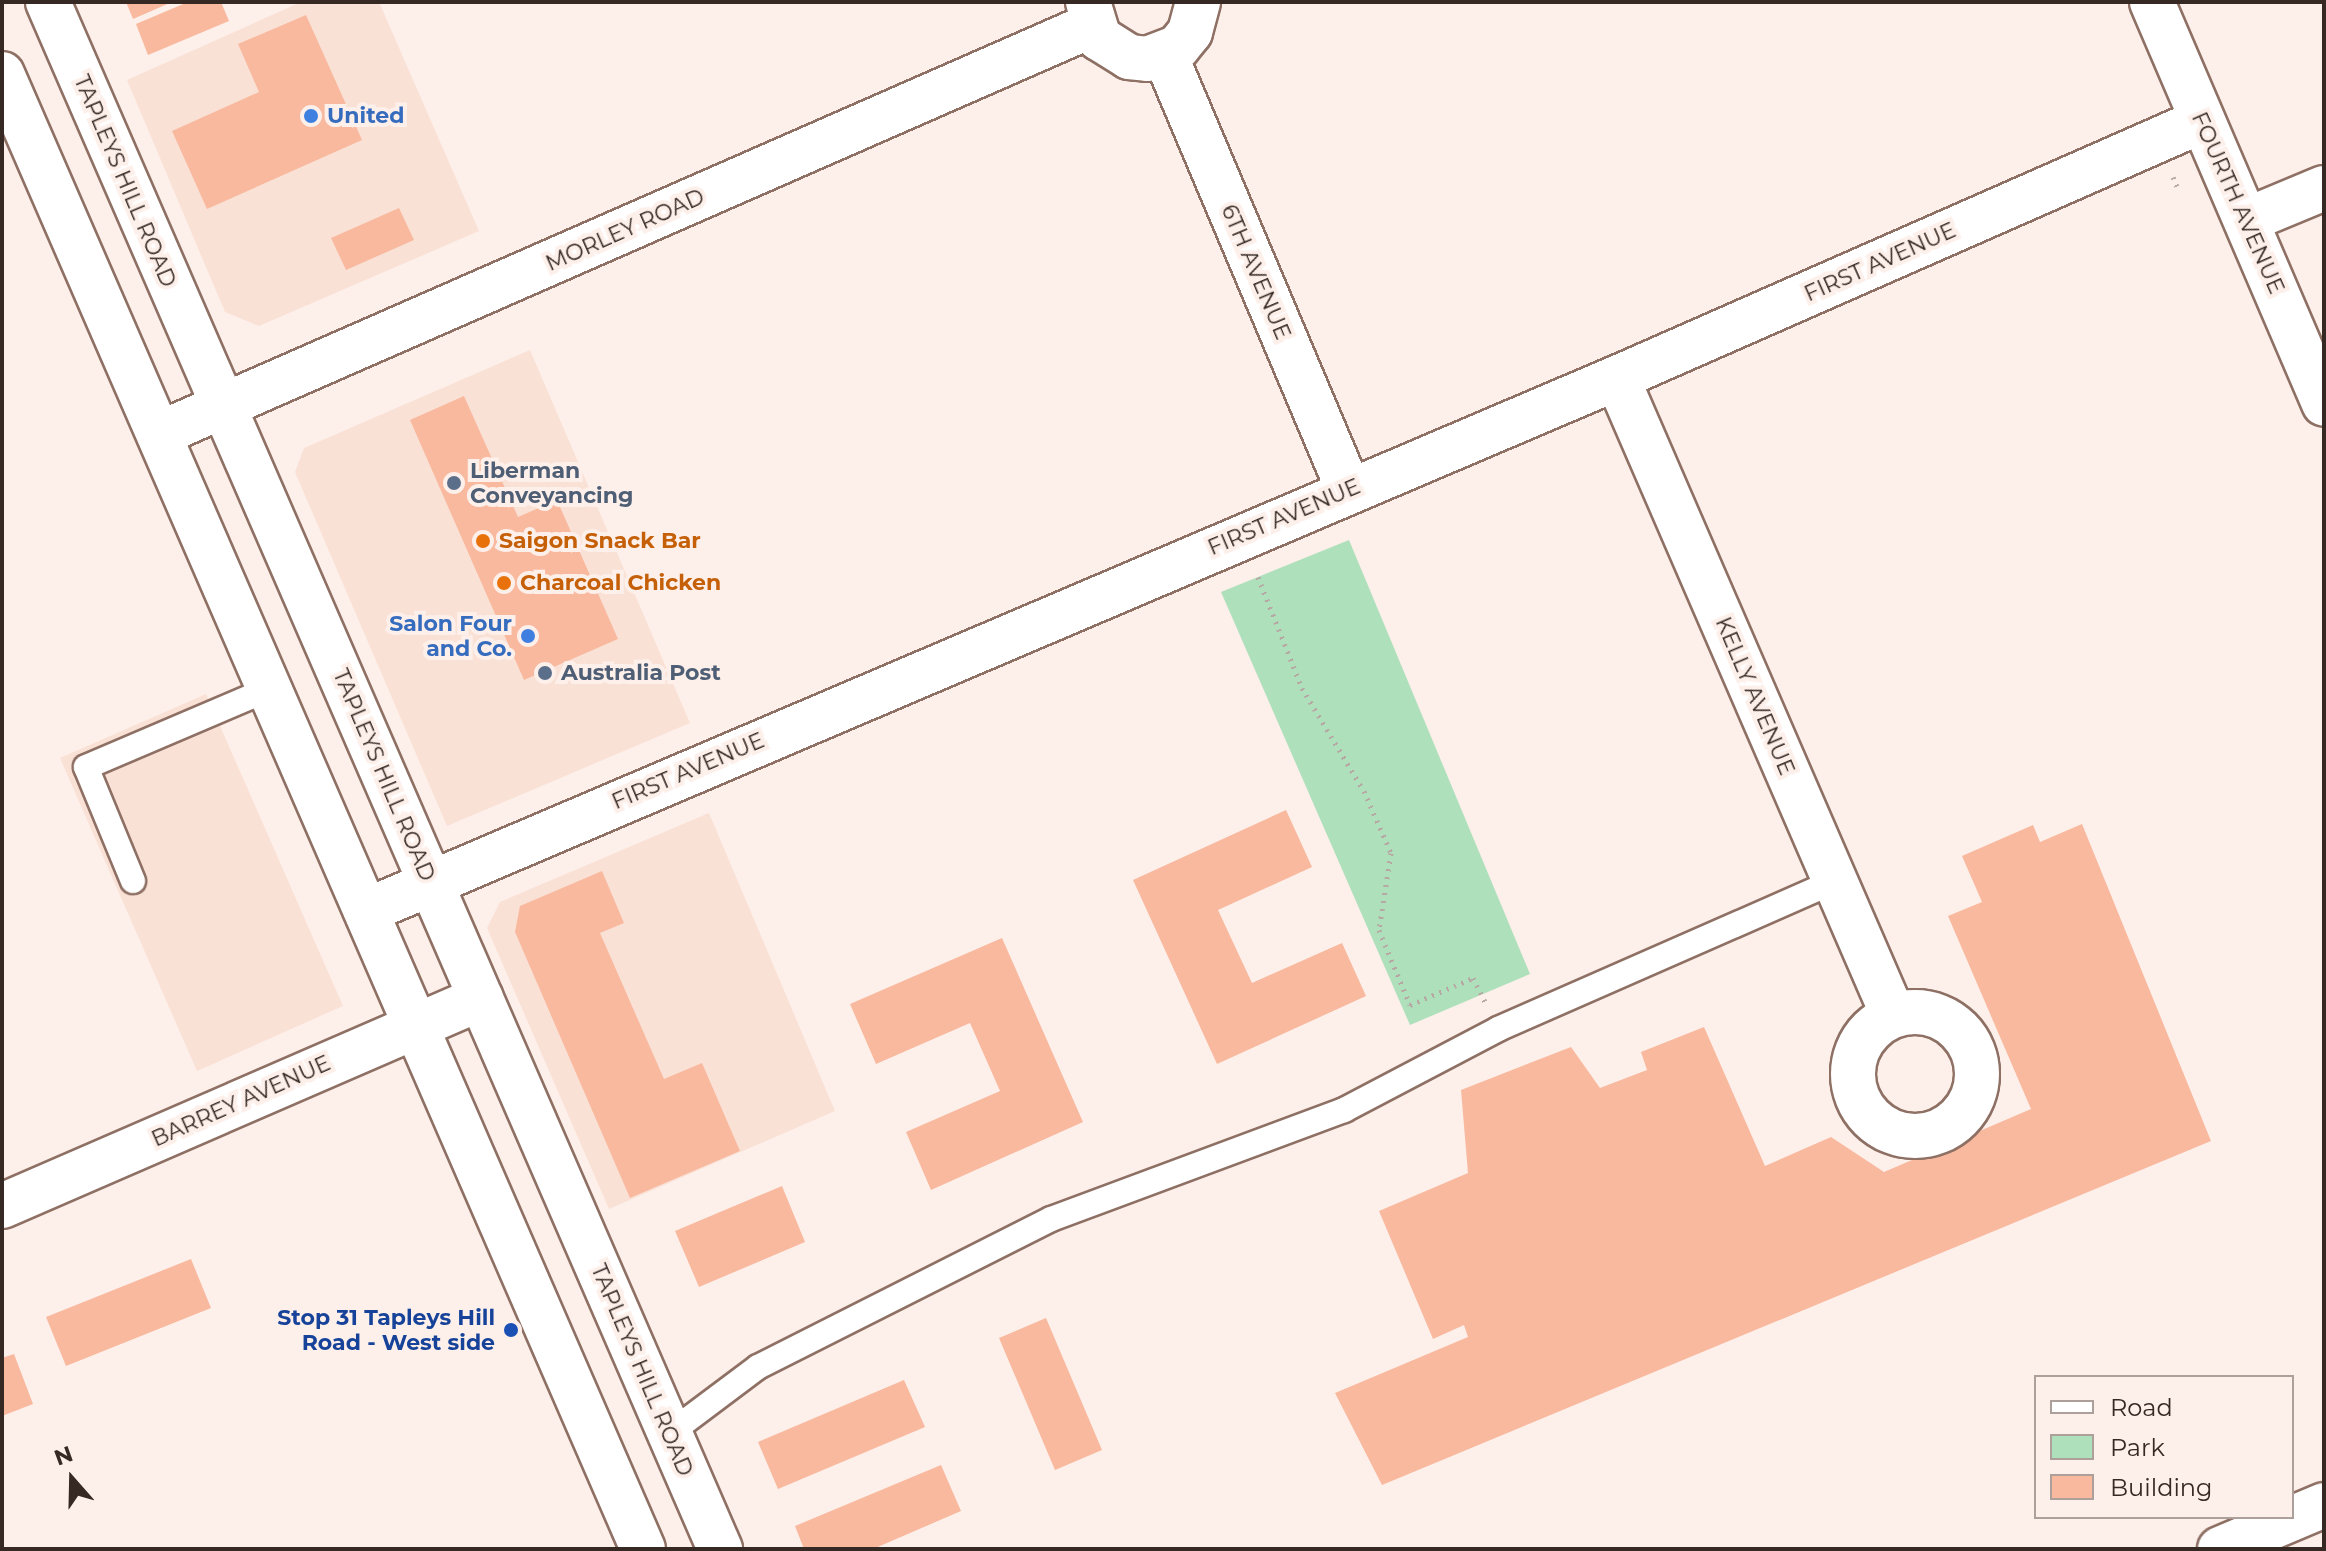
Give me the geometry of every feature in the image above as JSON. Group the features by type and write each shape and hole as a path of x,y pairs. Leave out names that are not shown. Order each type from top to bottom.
{"street":[{"name":"TAPLEYS HILL ROAD","path":"48,2 720,1549"},
{"path":"1090,13 1112,50 1129,57 1165,55 1190,32 1198,2"},
{"name":"FOURTH AVENUE","path":"2152,2 2324,404"},
{"name":"MORLEY ROAD","path":"159,434 1090,13"},
{"name":"6TH AVENUE","path":"1165,55 1348,489"},
{"path":"2,74 643,1549"},
{"name":"FIRST AVENUE","path":"366,911 1348,489 1617,378 2201,121"},
{"path":"2247,220 2324,188"},
{"name":"KELLY AVENUE","path":"1617,378 1893,1015"},
{"name":"BARREY AVENUE","path":"2,1206 481,998"},
{"path":"2294,1518 2324,1505"},
{"path":"2220,1549 2291,1519"}],"lane":[{"path":"133,881 86,767 269,689"},
{"path":"670,1433 758,1367 1051,1219 1344,1110 1498,1029 1835,881"}],"path":[{"path":"1241,536 1302,688 1364,791 1391,853 1379,930 1410,1005 1473,978 1498,1029"}],"shaded area":[{"name":"United","path":"301,2 379,2 479,231 259,326 225,312 127,80"},
{"path":"530,350 690,723 447,826 295,472 304,448"},
{"path":"206,694 343,1006 197,1071 60,758"},
{"path":"709,813 835,1111 609,1209 487,928 500,902"}],"green space":[{"path":"1349,540 1530,974 1410,1025 1221,592"}],"building":[{"path":"126,2 172,2 133,19"},
{"path":"188,2 221,2 229,21 148,55 136,24"},
{"path":"306,15 362,140 207,209 172,131 259,92 238,44"},
{"path":"399,208 414,240 346,270 331,238"},
{"path":"464,396 518,517 557,500 618,639 524,680 410,420"},
{"path":"1286,810 1312,867 1218,910 1252,983 1342,943 1366,996 1217,1064 1133,880"},
{"path":"2082,824 2211,1141 1382,1485 1335,1393 1468,1337 1464,1325 1433,1339 1379,1211 1468,1173 1461,1090 1571,1047 1600,1088 1647,1070 1641,1052 1704,1027 1765,1166 1831,1137 1884,1172 2031,1109 1948,916 1982,902 1962,856 2033,825 2040,842"},
{"path":"602,871 624,923 600,933 664,1079 702,1063 740,1151 630,1198 515,932 520,906"},
{"path":"1002,938 1083,1122 931,1190 906,1132 1000,1091 970,1023 876,1064 850,1004"},
{"path":"782,1186 805,1242 699,1287 675,1231"},
{"path":"191,1259 211,1308 66,1366 46,1317"},
{"path":"1046,1318 1102,1450 1055,1470 999,1338"},
{"path":"14,1354 33,1404 2,1416 2,1358"},
{"path":"904,1380 925,1427 778,1489 758,1442"},
{"path":"941,1465 961,1511 873,1549 804,1549 795,1526"}],"place":[{"name":"United","path":"311,116"},
{"name":"Liberman Conveyancing","path":"454,483"},
{"name":"Saigon Snack Bar","path":"483,541"},
{"name":"Charcoal Chicken","path":"504,583"},
{"name":"Salon Four and Co.","path":"528,636"},
{"name":"Australia Post","path":"545,673"},
{"name":"Stop 31 Tapleys Hill Road - West side","path":"511,1330"}]}
